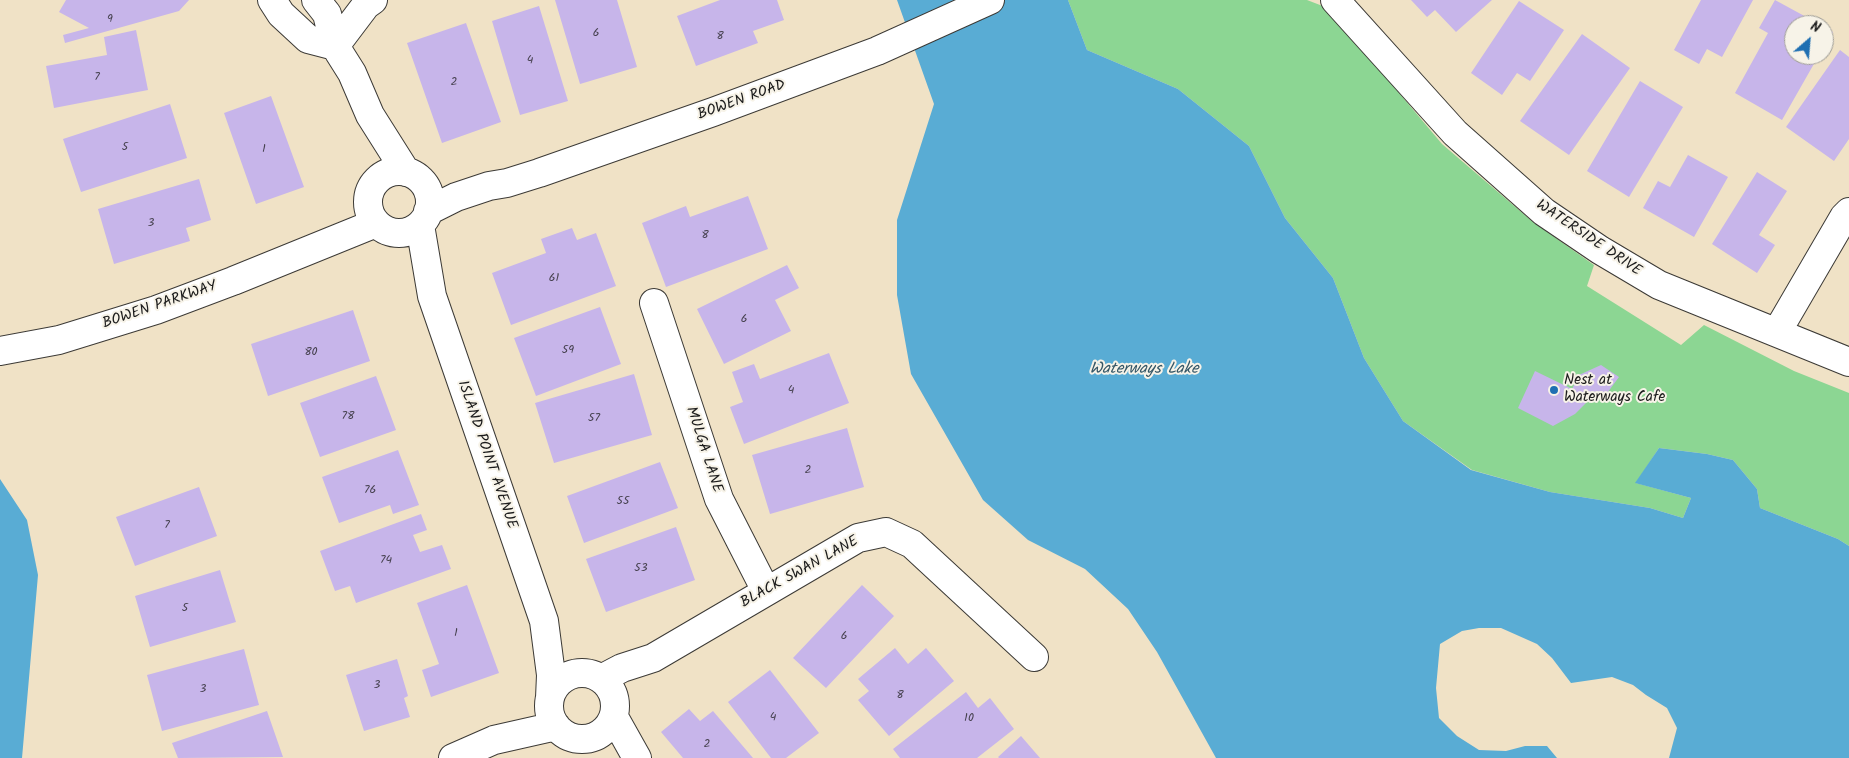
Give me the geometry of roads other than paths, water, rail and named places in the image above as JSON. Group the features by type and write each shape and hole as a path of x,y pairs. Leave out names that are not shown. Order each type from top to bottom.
{"street":[{"path":"272,0 281,14 308,38 335,46"},
{"path":"316,0 327,14 335,46 352,73 370,115 428,192 430,202 424,218 412,230 403,233 379,209 370,115"},
{"path":"335,46 366,5 373,0"},
{"name":"BOWEN ROAD","path":"424,218 456,197 539,173 704,116 877,51 990,0"},
{"name":"WATERSIDE DRIVE","path":"1335,0 1455,133 1544,212 1600,250 1659,285 1849,362"},
{"path":"379,209 386,173 396,171 415,177"},
{"name":"BOWEN ROAD","path":"415,177 489,186"},
{"name":"BOWEN PARKWAY","path":"0,351 59,340 156,310 233,281 314,246 379,209"},
{"name":"ISLAND POINT AVENUE","path":"379,209 429,288 544,621 555,716"},
{"path":"1778,332 1849,212"},
{"name":"ISLAND POINT AVENUE","path":"424,218 429,288"},
{"name":"MULGA LANE","path":"654,303 719,499 766,591"},
{"name":"BLACK SWAN LANE","path":"605,691 653,658 858,538 886,532 912,544 1034,657"},
{"name":"ISLAND POINT AVENUE","path":"544,621 575,664 605,691 637,758"},
{"path":"555,716 578,739 600,734 608,727 605,691 582,672 565,677 553,689 555,716 585,758"},
{"path":"453,758 555,716"}],"water":[{"name":"Waterways Lake","path":"897,0 1068,0 1087,50 1178,89 1249,146 1285,218 1333,278 1364,358 1403,421 1471,470 1550,492 1650,508 1683,518 1691,498 1635,483 1659,448 1707,454 1733,460 1757,489 1760,508 1838,539 1849,546 1849,758 1669,758 1677,728 1667,708 1633,685 1612,677 1571,683 1552,658 1537,644 1501,628 1479,628 1462,631 1440,644 1436,688 1439,718 1457,736 1479,750 1506,751 1525,746 1547,746 1557,758 1216,758 1157,652 1128,609 1085,569 1028,540 983,500 911,374 897,295 897,220 934,104"},
{"path":"0,479 27,520 38,575 22,758 0,758"}],"place":[{"name":"Nest at Waterways Cafe","path":"1554,390"}]}
